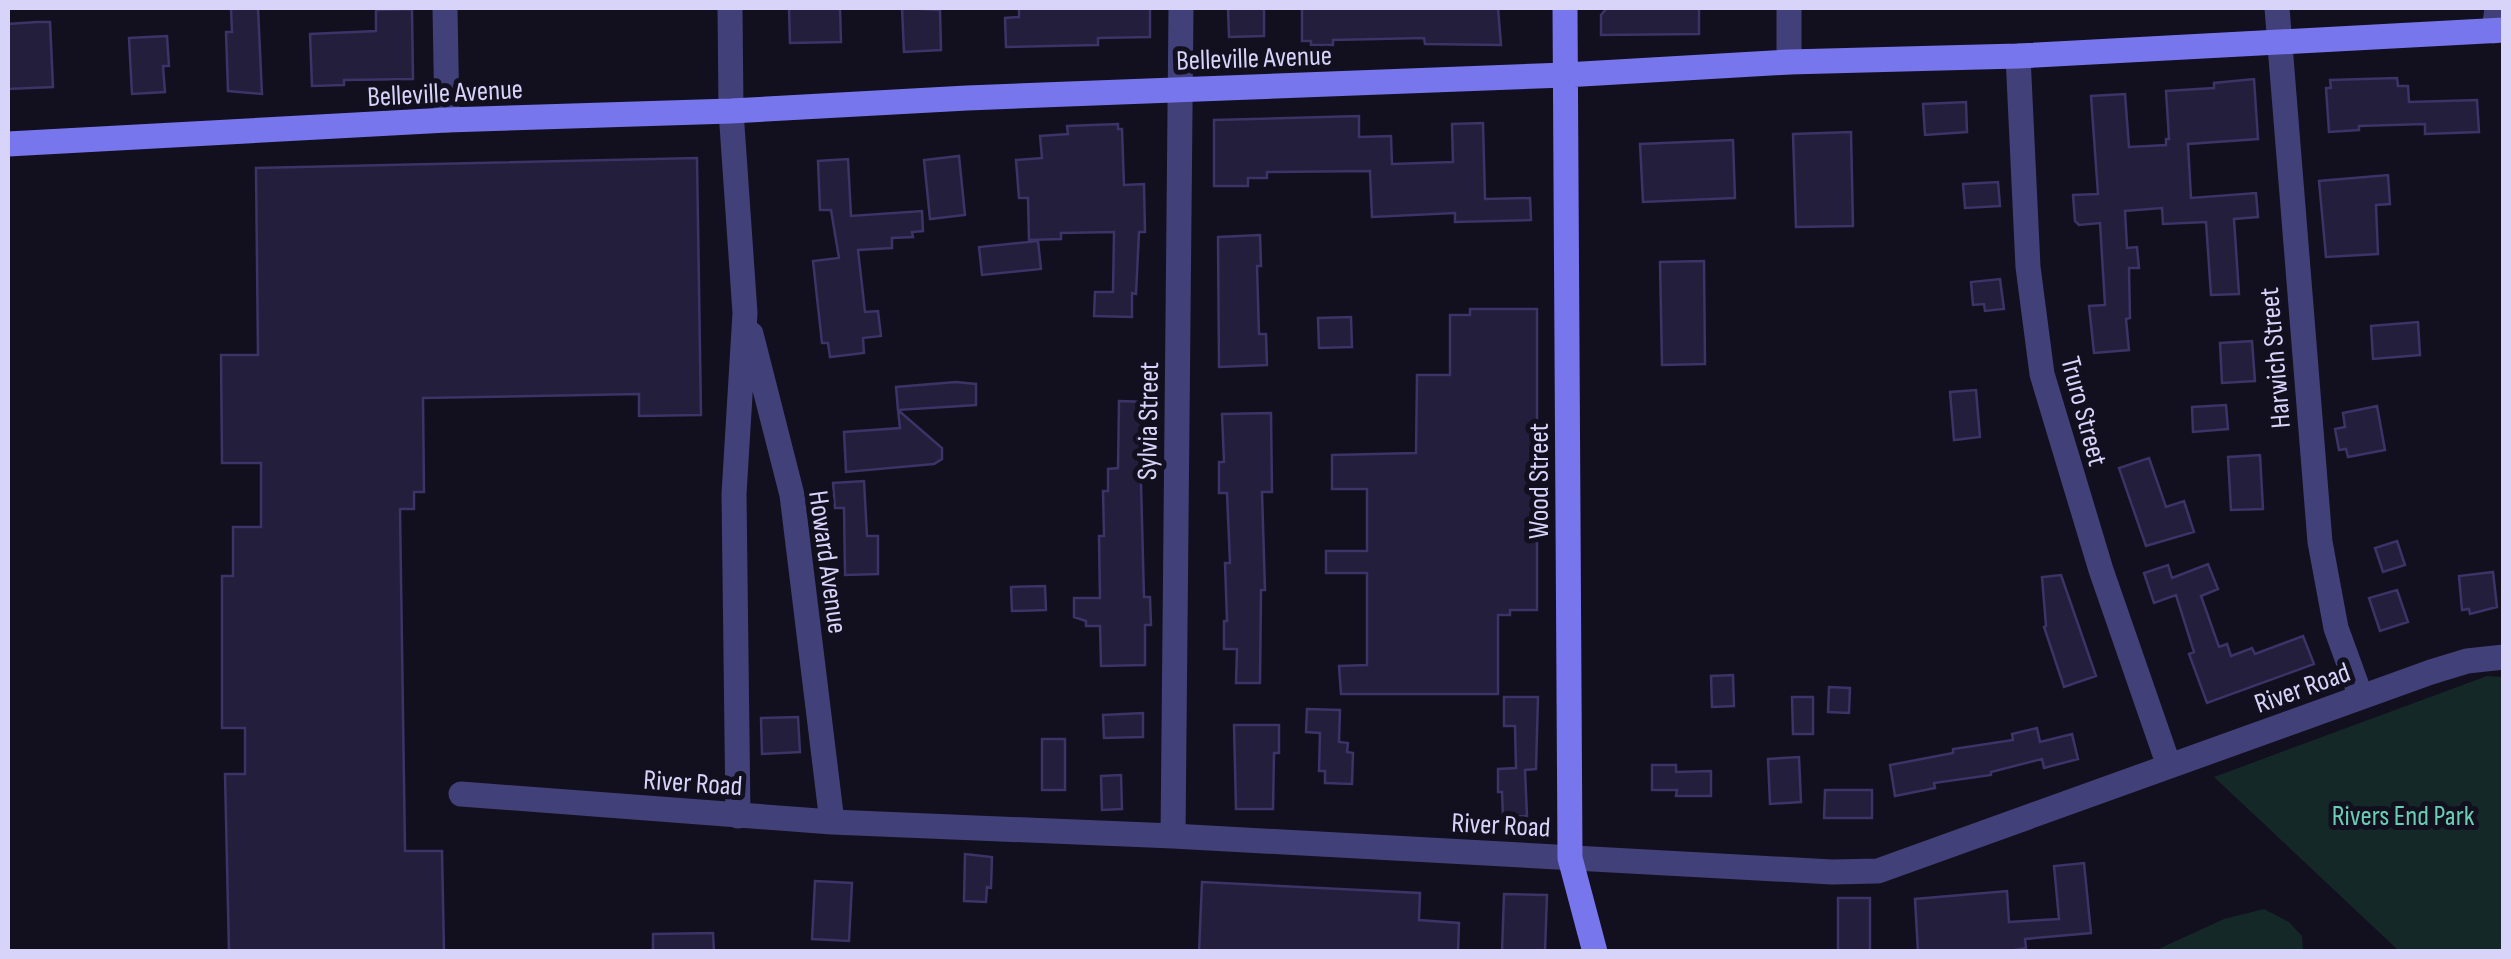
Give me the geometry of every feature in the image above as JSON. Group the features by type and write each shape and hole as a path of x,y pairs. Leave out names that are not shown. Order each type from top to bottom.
{"main road":[{"name":"Wood Street","path":"1565,8 1570,858 1595,952"},
{"name":"Belleville Avenue","path":"8,144 446,120 731,112 1789,62 2018,56 2278,42 2498,23"}],"street":[{"path":"445,8 446,120"},
{"name":"Howard Avenue","path":"730,8 731,112 745,313 734,494 738,816"},
{"name":"Sylvia Street","path":"1173,836 1180,8"},
{"path":"1789,8 1789,62"},
{"name":"Harwich Street","path":"2276,8 2320,542 2336,628 2362,698"},
{"name":"Truro Street","path":"2018,56 2028,267 2042,374 2107,588 2169,766"},
{"name":"Howard Avenue","path":"745,313 792,496 832,822"},
{"name":"River Road","path":"461,794 832,822 1173,836 1832,872 1878,870 2449,666 2504,657"}],"green space":[{"name":"Rivers End Park","path":"2487,676 2503,677 2503,951 2399,951 2214,777"},
{"path":"2264,909 2289,922 2302,936 2303,951 2154,951 2224,919"}],"building":[{"path":"258,8 262,94 228,91 226,32 232,32 231,9"},
{"path":"789,8 840,8 841,42 790,43"},
{"path":"902,8 940,10 941,50 904,52"},
{"path":"1019,8 1150,8 1150,37 1098,38 1098,45 1006,47 1005,18 1019,17"},
{"path":"1228,8 1264,8 1264,36 1229,37"},
{"path":"1302,8 1498,8 1501,45 1425,44 1424,38 1333,40 1333,45 1311,45 1311,41 1302,41"},
{"path":"1607,8 1699,8 1699,34 1601,35 1601,15"},
{"path":"412,9 413,79 344,80 344,85 312,86 310,34 376,31 376,10"},
{"path":"50,22 53,87 8,89 8,24"},
{"path":"167,36 169,66 163,66 165,92 132,94 129,38"},
{"path":"2397,78 2398,86 2408,86 2409,102 2477,100 2479,132 2425,134 2425,124 2359,126 2359,130 2329,132 2326,88 2331,88 2330,80"},
{"path":"2254,79 2258,139 2188,144 2191,198 2256,193 2258,217 2234,219 2239,294 2211,295 2206,222 2163,224 2162,208 2125,211 2127,248 2137,247 2139,268 2129,268 2129,350 2094,353 2089,306 2105,305 2100,223 2079,225 2075,221 2073,195 2098,194 2091,96 2125,94 2129,147 2166,145 2166,91 2214,88 2214,83"},
{"path":"1966,102 1967,132 1925,135 1923,104"},
{"path":"1359,116 1359,137 1391,136 1392,164 1453,162 1452,124 1483,123 1485,199 1530,198 1531,220 1455,222 1455,213 1372,217 1370,171 1267,172 1267,178 1248,178 1248,186 1214,186 1214,120"},
{"path":"1118,124 1118,129 1122,129 1124,185 1144,184 1145,232 1139,232 1132,317 1094,316 1095,292 1113,292 1114,232 1061,233 1061,239 1029,240 1028,198 1019,198 1016,160 1042,158 1040,136 1068,134 1067,126"},
{"path":"1851,132 1853,226 1796,227 1793,134"},
{"path":"1733,140 1735,198 1643,202 1640,144"},
{"path":"959,156 965,215 930,219 924,160"},
{"path":"697,158 701,415 639,416 639,394 423,398 424,492 414,492 414,509 400,509 405,851 442,851 444,952 229,952 225,774 245,774 245,728 222,728 222,576 233,576 233,527 261,527 261,463 222,463 221,355 258,355 256,168"},
{"path":"848,159 851,216 922,211 923,231 912,232 913,237 892,238 892,248 858,250 865,312 878,311 881,336 863,338 864,353 830,357 828,343 822,343 813,261 839,258 831,210 820,210 818,161"},
{"path":"2388,175 2390,204 2376,205 2378,254 2326,257 2319,181"},
{"path":"1998,182 2000,206 1965,208 1963,184"},
{"path":"1260,235 1259,334 1266,334 1267,365 1219,367 1218,237"},
{"path":"1038,241 1041,269 982,275 979,247"},
{"path":"1704,261 1705,364 1662,365 1660,262"},
{"path":"2000,279 2004,309 1985,311 1984,304 1973,305 1971,282"},
{"path":"1470,309 1537,309 1537,610 1510,610 1510,615 1498,615 1498,694 1341,694 1339,666 1367,665 1367,573 1326,573 1326,551 1367,551 1367,489 1332,489 1332,455 1416,453 1417,375 1450,375 1450,315 1470,315"},
{"path":"1351,317 1352,347 1319,348 1318,318"},
{"path":"2418,322 2420,355 2373,359 2371,326"},
{"path":"2252,341 2255,381 2222,383 2220,343"},
{"path":"976,384 976,405 898,410 896,387"},
{"path":"1976,390 1980,437 1954,440 1950,392"},
{"path":"1119,401 1148,402 1148,412 1156,412 1155,432 1148,432 1148,445 1140,445 1144,597 1150,597 1151,625 1145,625 1145,665 1101,666 1100,626 1086,626 1086,621 1074,617 1074,598 1100,598 1103,491 1108,491 1108,469 1118,468"},
{"path":"2226,405 2228,429 2193,432 2192,407"},
{"path":"2377,406 2385,450 2348,457 2346,449 2339,450 2335,429 2345,427 2343,413"},
{"path":"898,410 942,448 942,459 934,464 846,472 844,432 900,428"},
{"path":"1271,413 1272,492 1262,492 1265,590 1261,590 1260,683 1236,683 1237,649 1224,649 1225,563 1230,563 1227,493 1219,493 1219,462 1224,462 1222,414"},
{"path":"2260,455 2263,509 2231,510 2228,457"},
{"path":"2149,458 2166,507 2184,501 2194,532 2146,546 2119,468"},
{"path":"864,481 867,536 878,536 878,574 845,575 844,508 835,508 833,483"},
{"path":"2397,541 2405,565 2383,572 2375,548"},
{"path":"2208,564 2218,589 2201,596 2219,647 2227,644 2231,656 2252,648 2255,654 2303,636 2314,664 2207,703 2189,654 2194,652 2176,595 2154,603 2144,573 2168,565 2172,578"},
{"path":"2493,572 2497,607 2470,614 2469,609 2462,610 2459,576"},
{"path":"2061,575 2096,676 2064,687 2044,627 2042,577"},
{"path":"1045,586 1046,610 1012,611 1011,587"},
{"path":"2397,590 2408,622 2380,631 2369,598"},
{"path":"1733,675 1734,706 1712,707 1711,676"},
{"path":"1829,687 1850,688 1849,713 1828,712"},
{"path":"1504,697 1538,697 1536,769 1525,770 1527,816 1503,817 1502,792 1498,792 1498,769 1516,768 1515,726 1504,726"},
{"path":"1792,697 1813,697 1813,734 1793,734"},
{"path":"1307,709 1340,710 1339,742 1348,743 1347,752 1353,753 1352,784 1325,783 1325,771 1319,771 1320,733 1306,732"},
{"path":"1143,713 1143,737 1104,738 1103,715"},
{"path":"798,717 800,752 762,754 761,718"},
{"path":"1234,725 1279,725 1273,809 1236,809"},
{"path":"2037,728 2040,742 2072,734 2078,759 2044,768 2042,759 1991,775 1934,783 1935,788 1895,796 1890,765 1953,753 1953,749 2013,740 2012,734"},
{"path":"1042,739 1065,739 1065,790 1042,790"},
{"path":"1799,757 1801,802 1770,804 1768,759"},
{"path":"1652,765 1676,765 1676,772 1711,771 1711,796 1676,796 1677,790 1652,790"},
{"path":"1121,775 1122,809 1102,810 1101,776"},
{"path":"1825,790 1872,790 1872,818 1824,818"},
{"path":"965,854 992,857 991,888 987,887 986,902 964,901"},
{"path":"2084,863 2091,933 2025,939 2026,948 2004,952 1918,952 1915,899 2007,891 2009,922 2059,919 2054,866"},
{"path":"815,881 852,883 849,941 812,939"},
{"path":"1202,882 1420,893 1419,920 1459,923 1458,952 1199,952"},
{"path":"1504,894 1547,895 1545,952 1502,952"},
{"path":"1838,898 1870,898 1870,952 1838,952"},
{"path":"713,933 714,952 653,952 653,934"}]}
